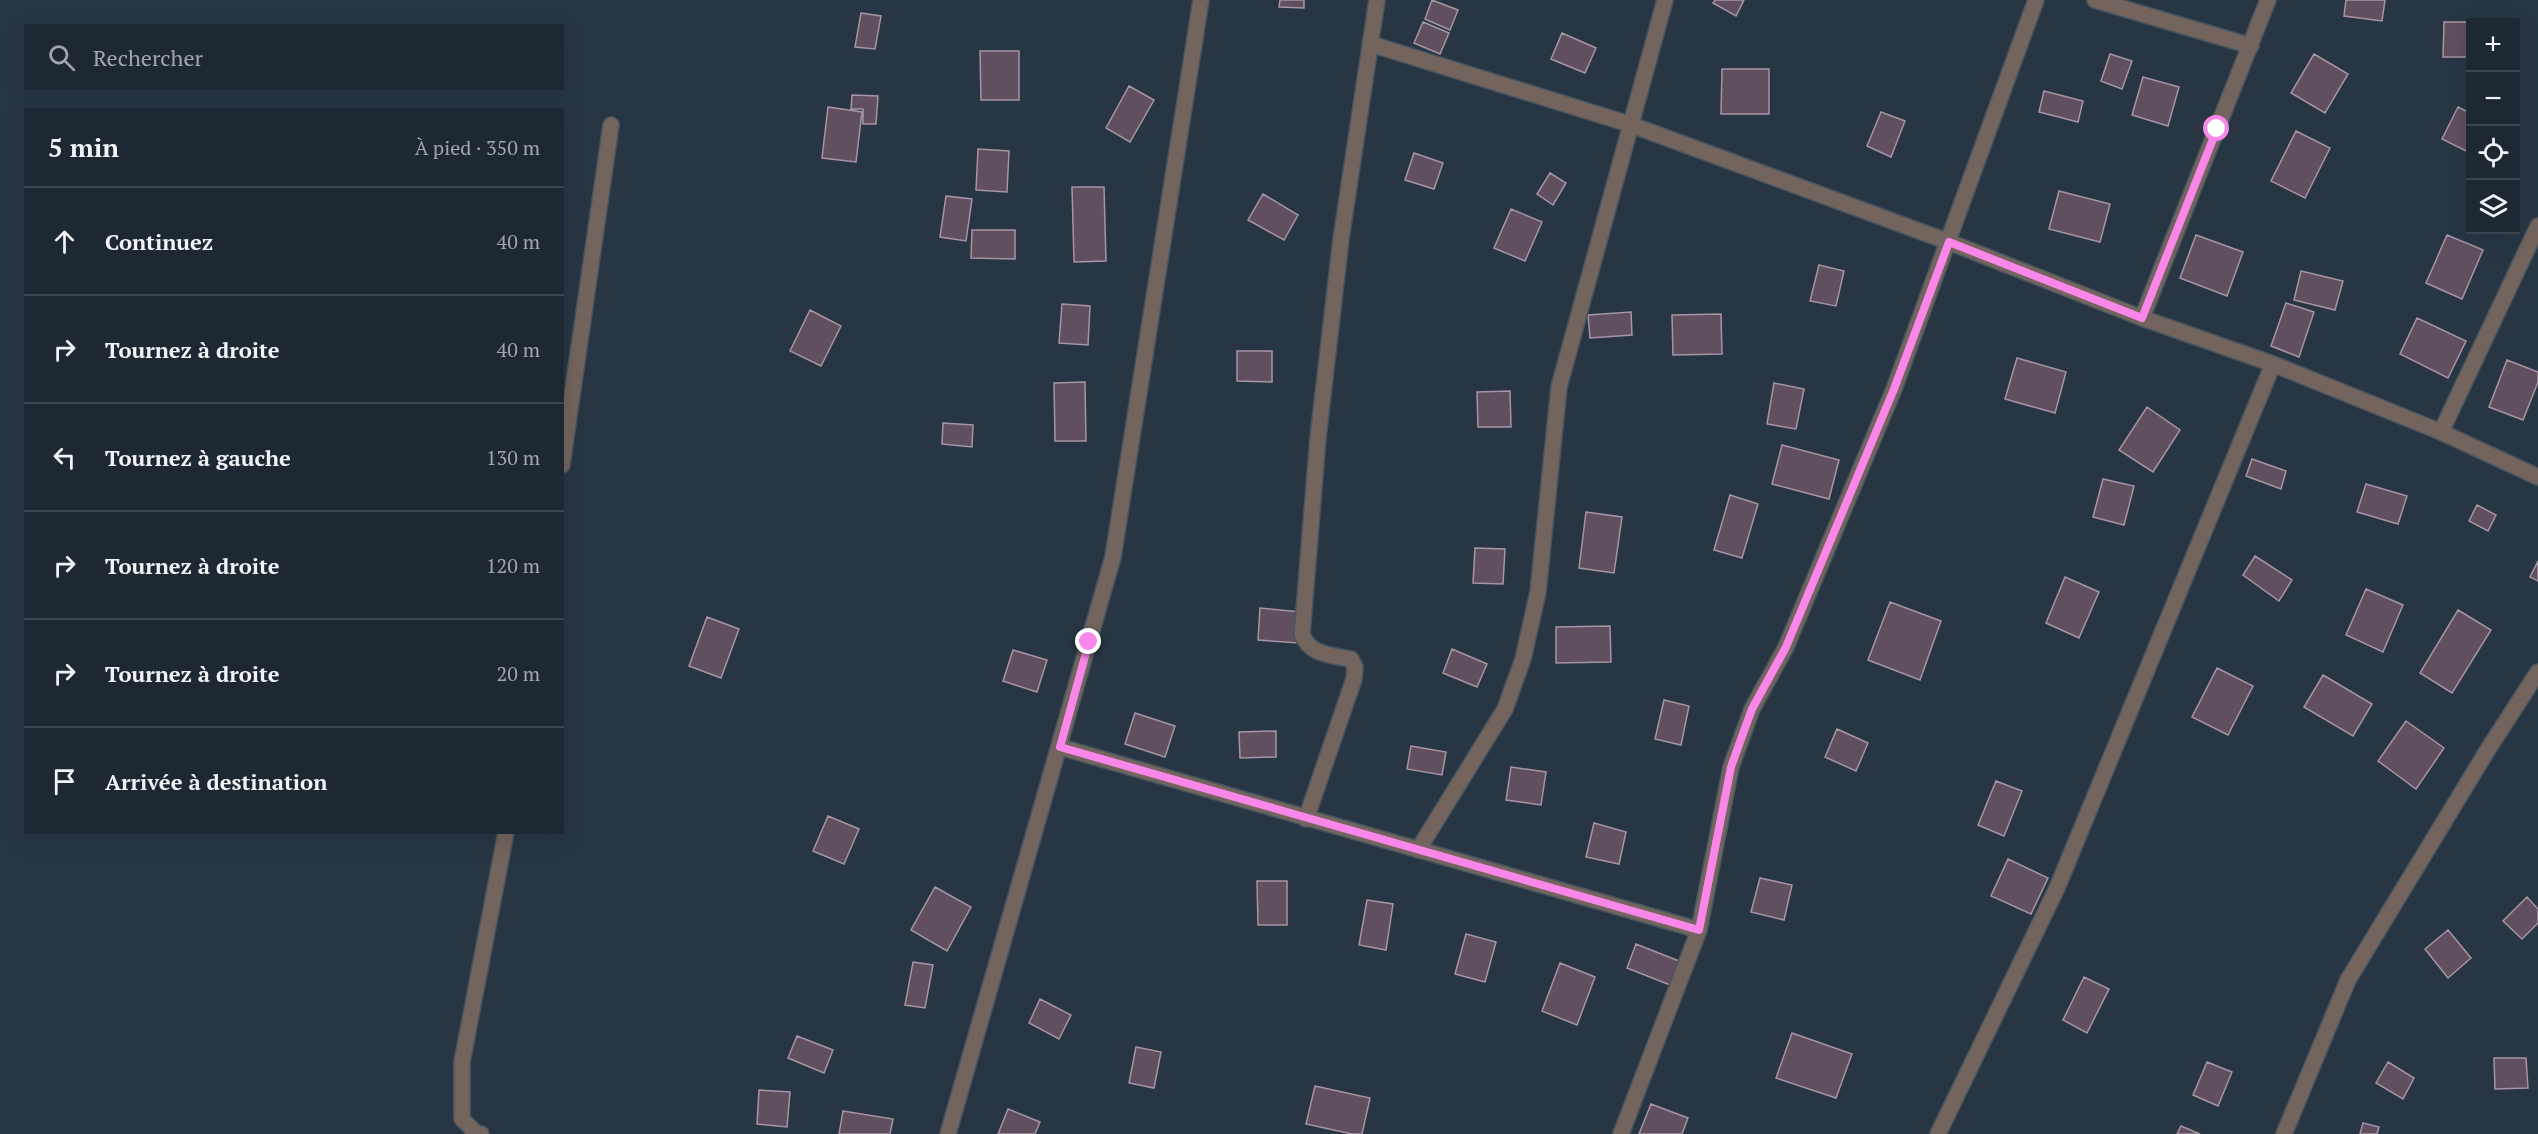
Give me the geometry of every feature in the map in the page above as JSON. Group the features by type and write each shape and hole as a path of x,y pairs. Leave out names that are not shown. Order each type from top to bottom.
{"street":[{"path":"948,1134 1113,558 1201,0"},
{"path":"1306,819 1355,667 1351,659 1313,651 1306,644 1302,634 1318,438 1341,239 1377,0"},
{"path":"1418,850 1505,709 1523,659 1538,592 1559,387 1629,124 1665,0"},
{"path":"1621,1134 1699,930 1731,767 1745,728 1752,709 1786,647 1894,389 2036,0"},
{"path":"2095,0 2251,46"},
{"path":"2142,318 2268,0"},
{"path":"1371,44 1629,124 1949,242 2142,318 2273,364 2441,432 2538,477"},
{"path":"564,451 611,125"},
{"path":"2441,432 2538,226"},
{"path":"1938,1134 2057,888 2273,364"},
{"path":"2284,1134 2348,980 2487,751 2538,672"},
{"path":"1060,747 1699,930"},
{"path":"481,1134 476,1133 462,1119 462,1062 506,834"}],"building":[{"path":"1280,0 1304,0 1304,8 1279,7"},
{"path":"1432,0 1458,10 1450,30 1425,19"},
{"path":"1715,0 1744,0 1736,16 1713,3"},
{"path":"2346,0 2385,0 2382,21 2344,16"},
{"path":"861,13 881,16 875,49 855,47"},
{"path":"1423,22 1449,33 1440,54 1414,43"},
{"path":"2444,22 2466,22 2466,57 2443,57"},
{"path":"1562,33 1596,48 1585,73 1551,59"},
{"path":"980,51 1019,51 1019,100 981,100"},
{"path":"2110,54 2132,61 2122,89 2101,81"},
{"path":"2314,54 2348,74 2325,113 2291,93"},
{"path":"1722,69 1769,69 1769,114 1721,114"},
{"path":"2143,77 2179,87 2168,126 2132,115"},
{"path":"1129,86 1154,100 1130,142 1106,128"},
{"path":"2044,91 2083,101 2078,122 2039,112"},
{"path":"852,95 878,96 876,124 863,124 863,109 851,109"},
{"path":"828,107 862,112 856,162 822,158"},
{"path":"2458,107 2466,111 2466,151 2442,139"},
{"path":"1881,112 1905,121 1891,157 1867,146"},
{"path":"2296,131 2330,148 2305,198 2271,181"},
{"path":"978,149 1009,151 1007,192 976,190"},
{"path":"1414,153 1443,163 1434,189 1405,180"},
{"path":"1550,173 1566,183 1553,205 1537,194"},
{"path":"1072,187 1104,187 1106,261 1074,262"},
{"path":"2059,191 2110,204 2100,242 2049,229"},
{"path":"1263,194 1298,215 1284,240 1248,220"},
{"path":"946,196 972,199 966,241 940,237"},
{"path":"1511,209 1542,222 1525,261 1494,248"},
{"path":"972,230 1015,230 1015,259 971,258"},
{"path":"2196,235 2243,252 2227,296 2180,278"},
{"path":"2447,235 2483,250 2462,299 2426,283"},
{"path":"1819,265 1844,271 1836,306 1810,301"},
{"path":"2301,271 2343,281 2335,310 2294,300"},
{"path":"2286,303 2314,312 2299,357 2271,346"},
{"path":"1062,304 1090,306 1088,345 1059,343"},
{"path":"810,310 841,326 821,366 790,351"},
{"path":"1631,312 1632,335 1590,338 1588,315"},
{"path":"1721,314 1722,354 1673,355 1672,315"},
{"path":"2417,318 2466,341 2448,378 2400,354"},
{"path":"1237,351 1272,351 1272,382 1237,381"},
{"path":"2017,358 2066,372 2055,413 2005,399"},
{"path":"2507,360 2538,372 2538,382 2523,420 2489,407"},
{"path":"1085,382 1086,441 1055,441 1054,383"},
{"path":"1774,383 1804,389 1796,429 1767,424"},
{"path":"1510,391 1511,427 1478,427 1477,392"},
{"path":"2147,407 2180,430 2153,472 2119,450"},
{"path":"943,423 973,425 972,447 942,444"},
{"path":"1782,445 1839,460 1829,499 1772,484"},
{"path":"2252,459 2286,471 2281,489 2246,476"},
{"path":"2103,479 2134,486 2124,525 2093,517"},
{"path":"2366,484 2407,496 2398,524 2357,512"},
{"path":"1730,495 1758,504 1742,558 1714,550"},
{"path":"2477,505 2496,515 2488,531 2469,521"},
{"path":"1586,512 1622,517 1614,573 1579,568"},
{"path":"1475,548 1505,549 1503,584 1473,583"},
{"path":"2255,556 2292,580 2279,601 2243,575"},
{"path":"2538,561 2538,581 2530,577"},
{"path":"2065,577 2099,592 2079,638 2046,623"},
{"path":"2366,589 2403,605 2383,652 2346,635"},
{"path":"1890,602 1941,621 1920,680 1868,660"},
{"path":"1260,608 1301,612 1299,643 1258,640"},
{"path":"2458,610 2491,630 2452,693 2420,673"},
{"path":"707,617 739,629 721,678 689,666"},
{"path":"1610,626 1611,662 1556,663 1556,627"},
{"path":"1452,649 1487,664 1477,687 1443,673"},
{"path":"1013,650 1047,660 1037,692 1003,681"},
{"path":"2217,668 2253,686 2228,735 2192,717"},
{"path":"2323,675 2372,704 2353,736 2304,707"},
{"path":"1664,700 1689,706 1681,745 1655,739"},
{"path":"1135,713 1175,726 1165,757 1125,744"},
{"path":"2406,721 2444,748 2416,789 2378,761"},
{"path":"1837,729 1868,743 1856,771 1825,757"},
{"path":"1276,731 1276,757 1240,758 1239,732"},
{"path":"1411,746 1446,752 1442,775 1407,769"},
{"path":"1511,767 1546,772 1541,805 1506,800"},
{"path":"1996,781 2022,791 2004,836 1978,825"},
{"path":"828,816 859,829 844,864 813,851"},
{"path":"1594,823 1626,832 1619,864 1586,857"},
{"path":"2008,859 2048,878 2031,914 1991,896"},
{"path":"1760,878 1792,885 1784,920 1751,912"},
{"path":"1257,881 1287,881 1287,925 1258,925"},
{"path":"935,887 971,907 947,951 911,930"},
{"path":"2527,897 2538,909 2538,923 2522,939 2503,921"},
{"path":"1367,900 1393,904 1386,950 1359,945"},
{"path":"2448,930 2471,958 2448,978 2425,949"},
{"path":"1466,934 1496,942 1485,982 1455,974"},
{"path":"1636,944 1679,961 1670,985 1627,968"},
{"path":"913,962 933,965 925,1008 905,1005"},
{"path":"1560,963 1595,977 1577,1025 1542,1011"},
{"path":"2084,977 2109,989 2087,1033 2063,1020"},
{"path":"1040,999 1071,1015 1059,1039 1029,1023"},
{"path":"1792,1033 1852,1054 1836,1098 1776,1078"},
{"path":"797,1036 833,1050 824,1073 788,1058"},
{"path":"1136,1047 1161,1052 1154,1088 1129,1083"},
{"path":"2494,1058 2526,1058 2528,1088 2495,1089"},
{"path":"2207,1062 2232,1072 2218,1106 2193,1095"},
{"path":"2388,1062 2414,1078 2403,1099 2376,1083"},
{"path":"1315,1086 1370,1098 1362,1134 1306,1124"},
{"path":"759,1090 790,1092 787,1127 757,1124"},
{"path":"1651,1104 1688,1118 1682,1134 1639,1134"},
{"path":"1008,1109 1040,1122 1035,1134 998,1134"},
{"path":"843,1111 893,1119 890,1134 839,1134"},
{"path":"2363,1123 2379,1127 2377,1134 2360,1134"},
{"path":"2181,1126 2200,1134 2177,1134"}],"route":[{"path":"1089,642 1060,747 1699,930 1731,767 1745,728 1752,709 1786,647 1894,389 1949,242 2142,318 2217,129"}]}
